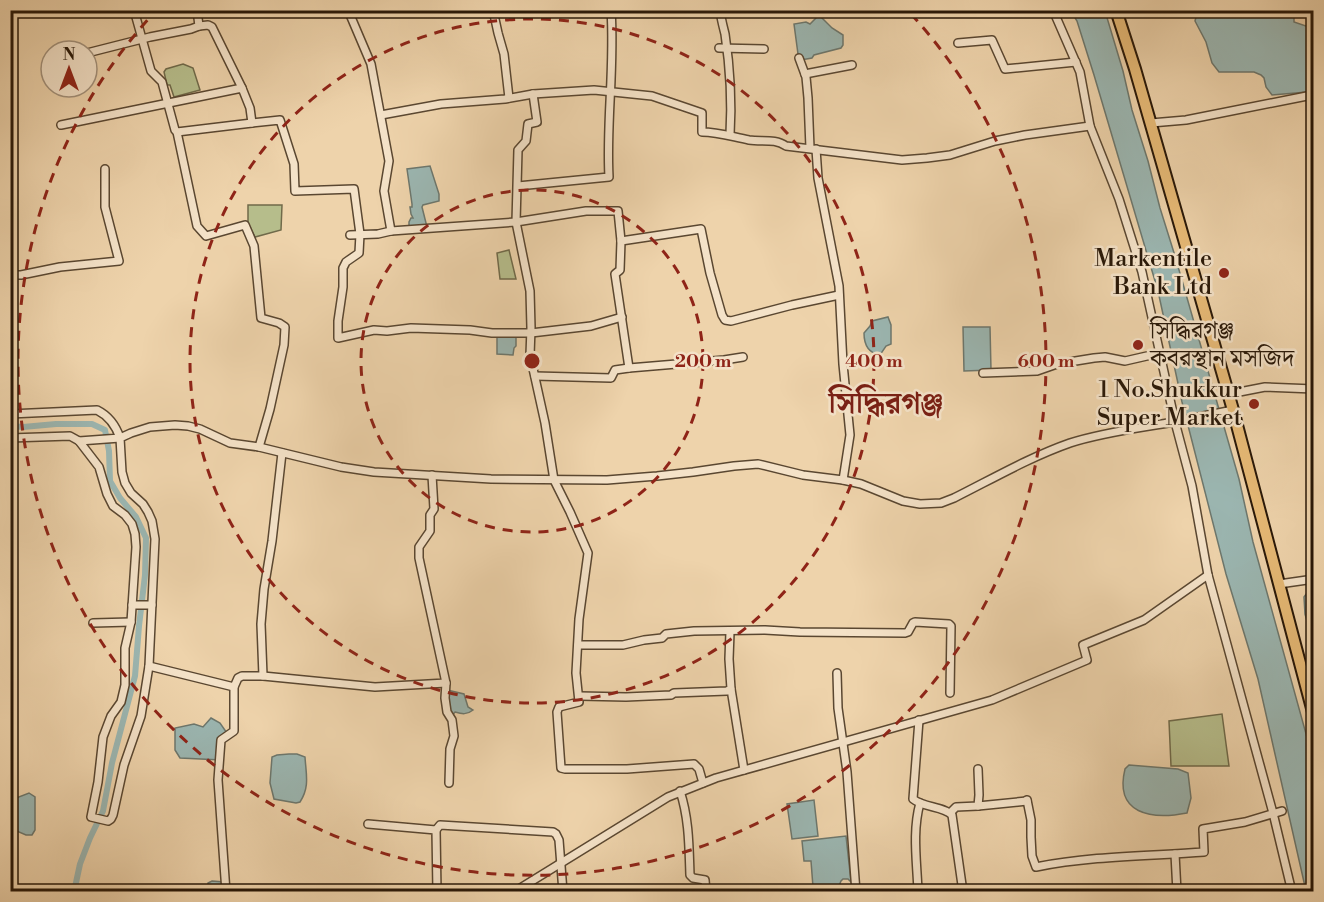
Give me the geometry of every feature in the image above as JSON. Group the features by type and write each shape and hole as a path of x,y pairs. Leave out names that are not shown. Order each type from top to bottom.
{"main road":[{"path":"1116,10 1229,394 1279,584 1308,676 1314,716"}],"street":[{"path":"134,10 151,71 162,82 177,132 197,226 206,236 244,225 254,246 261,318 285,327 284,345 259,447"},
{"path":"196,10 199,26"},
{"path":"348,10 371,64 381,115 389,161 384,191 391,231"},
{"path":"493,10 504,54 509,98"},
{"path":"518,186 609,177 607,143 611,93 611,10"},
{"path":"720,10 731,120 730,135"},
{"path":"1053,10 1083,82 1090,126 1119,199 1142,272 1175,422 1192,486 1208,575 1292,891"},
{"path":"99,50 208,25 212,27 242,88 250,108 252,123"},
{"path":"958,43 992,40 1005,69 1076,62"},
{"path":"722,48 764,49"},
{"path":"799,58 805,74 813,149 839,286 850,435 843,480"},
{"path":"805,74 852,65"},
{"path":"61,125 242,88"},
{"path":"381,115 441,104 594,90 652,96 702,113 702,132 717,132 752,140 776,141 786,146 902,160 950,155 995,141 1090,126"},
{"path":"533,94 537,122 528,124 526,141 518,150 516,222 530,291 530,355 549,442 554,480 588,553 579,619 576,673 579,702 562,705 557,712 561,768 627,769 694,764 699,769 703,783"},
{"path":"1151,123 1186,120 1314,96"},
{"path":"177,132 280,120 294,164 295,191 354,189 360,234 359,253 346,262 343,268 338,321 339,338 374,330 411,328 531,333 591,326 622,317"},
{"path":"10,275 119,261 105,207 105,169"},
{"path":"350,234 378,234 391,231 516,222 585,211 618,211 621,241 620,270 615,274 629,368"},
{"path":"621,241 701,229 710,273 725,320 731,321 839,295"},
{"path":"983,373 1037,371 1057,364 1094,357 1125,361 1160,353"},
{"path":"535,376 611,378 615,370 743,357"},
{"path":"1229,394 1265,387 1314,389"},
{"path":"10,414 97,410 106,414 117,431 125,483 131,493 143,504 153,521 155,539 149,666 141,716 124,765 113,815 108,821 91,817 103,737 111,716 121,702 125,685 125,648 133,605 136,547 132,524 113,506 99,467 82,441"},
{"path":"10,438 70,436 82,441 118,439 150,427 188,426 230,442 341,467 374,472 491,479 607,480 758,464 803,476 861,484 903,501 920,504 941,503 1028,460 1093,436 1233,410"},
{"path":"264,676 261,624 282,453"},
{"path":"432,475 434,509 430,515 430,531 419,547 418,558 446,683 447,712 452,720 454,736 450,749 449,783"},
{"path":"513,891 680,790 992,700 1087,660 1083,645 1144,620 1208,575"},
{"path":"1279,584 1314,579"},
{"path":"133,605 151,605"},
{"path":"93,623 131,622"},
{"path":"578,645 623,645 662,638 666,634 694,632 765,630 908,633 915,622 949,624 951,626 950,693"},
{"path":"729,632 731,689 744,770"},
{"path":"149,666 234,687"},
{"path":"805,891 856,891 849,796 838,708 837,673"},
{"path":"226,891 218,780 220,744 224,737 234,731 234,687 238,678 264,676 375,687 446,683"},
{"path":"580,696 626,698 731,689"},
{"path":"919,720 913,799 951,812"},
{"path":"978,769 978,806"},
{"path":"680,790 688,828 690,875 693,878 705,880 706,891"},
{"path":"951,812 956,807 1027,800 1031,820 1032,856 1036,867 1099,858 1204,852 1203,829 1245,822 1282,811"},
{"path":"918,891 915,836 920,803"},
{"path":"951,812 963,891"},
{"path":"368,824 435,830"},
{"path":"437,891 435,830 440,825 553,832 559,840 562,891"},
{"path":"1175,854 1177,891"}],"green space":[{"path":"183,64 193,68 200,90 174,97 170,85 167,85 164,72 166,69"},
{"path":"248,205 282,205 281,230 255,237 248,223"},
{"path":"509,250 516,279 500,279 497,253"},
{"path":"1222,714 1229,766 1171,766 1169,721"}],"water":[{"path":"1203,10 1294,11 1294,22 1309,27 1313,46 1313,74 1308,74 1307,92 1272,95 1261,75 1254,72 1219,72 1212,63 1206,42 1195,21 1197,13"},
{"path":"1071,11 1105,11 1239,479 1253,542 1313,759 1313,891 1306,891 1258,679 1226,574 1182,402 1158,291 1094,75 1077,21"},
{"path":"819,15 843,35 843,45 841,48 801,60 794,24 806,22 810,24"},
{"path":"430,166 439,201 422,207 427,227 409,226 413,218 407,169"},
{"path":"888,317 891,325 891,344 886,346 880,355 876,354 867,348 864,333 872,321"},
{"path":"963,327 990,327 991,370 964,371"},
{"path":"497,335 516,337 513,355 497,354"},
{"path":"1314,588 1313,630 1312,626 1309,628 1305,614 1304,597 1310,589"},
{"path":"447,690 464,694 468,707 473,710 464,714 455,712 451,717"},
{"path":"211,718 220,723 229,736 223,743 221,760 180,758 175,750 175,728 194,724 203,727"},
{"path":"297,754 305,757 306,786 300,802 274,799 270,783 272,757"},
{"path":"1129,765 1178,769 1188,773 1191,798 1187,813 1149,814 1130,805 1125,796 1123,784 1125,769"},
{"path":"29,793 35,797 35,830 32,835 26,835 12,829 11,800"},
{"path":"814,800 818,836 792,839 787,804"},
{"path":"846,836 851,882 843,879 839,886 813,887 811,861 804,861 802,841"},
{"path":"224,882 224,891 205,891 208,883"}],"waterway":[{"path":"10,426 92,424 105,430 109,451 110,481 120,498 136,517 146,538 145,575 135,676 112,763 103,811 80,864 74,892"}],"place":[{"name":"Markentile Bank Ltd","path":"1224,273"},
{"name":"সিদ্ধিরগঞ্জ কবরস্থান মসজিদ","path":"1138,345"},
{"name":"1 No.Shukkur Super Market","path":"1254,404"}],"district":[{"name":"সিদ্ধিরগঞ্জ","path":"886,404"}]}
